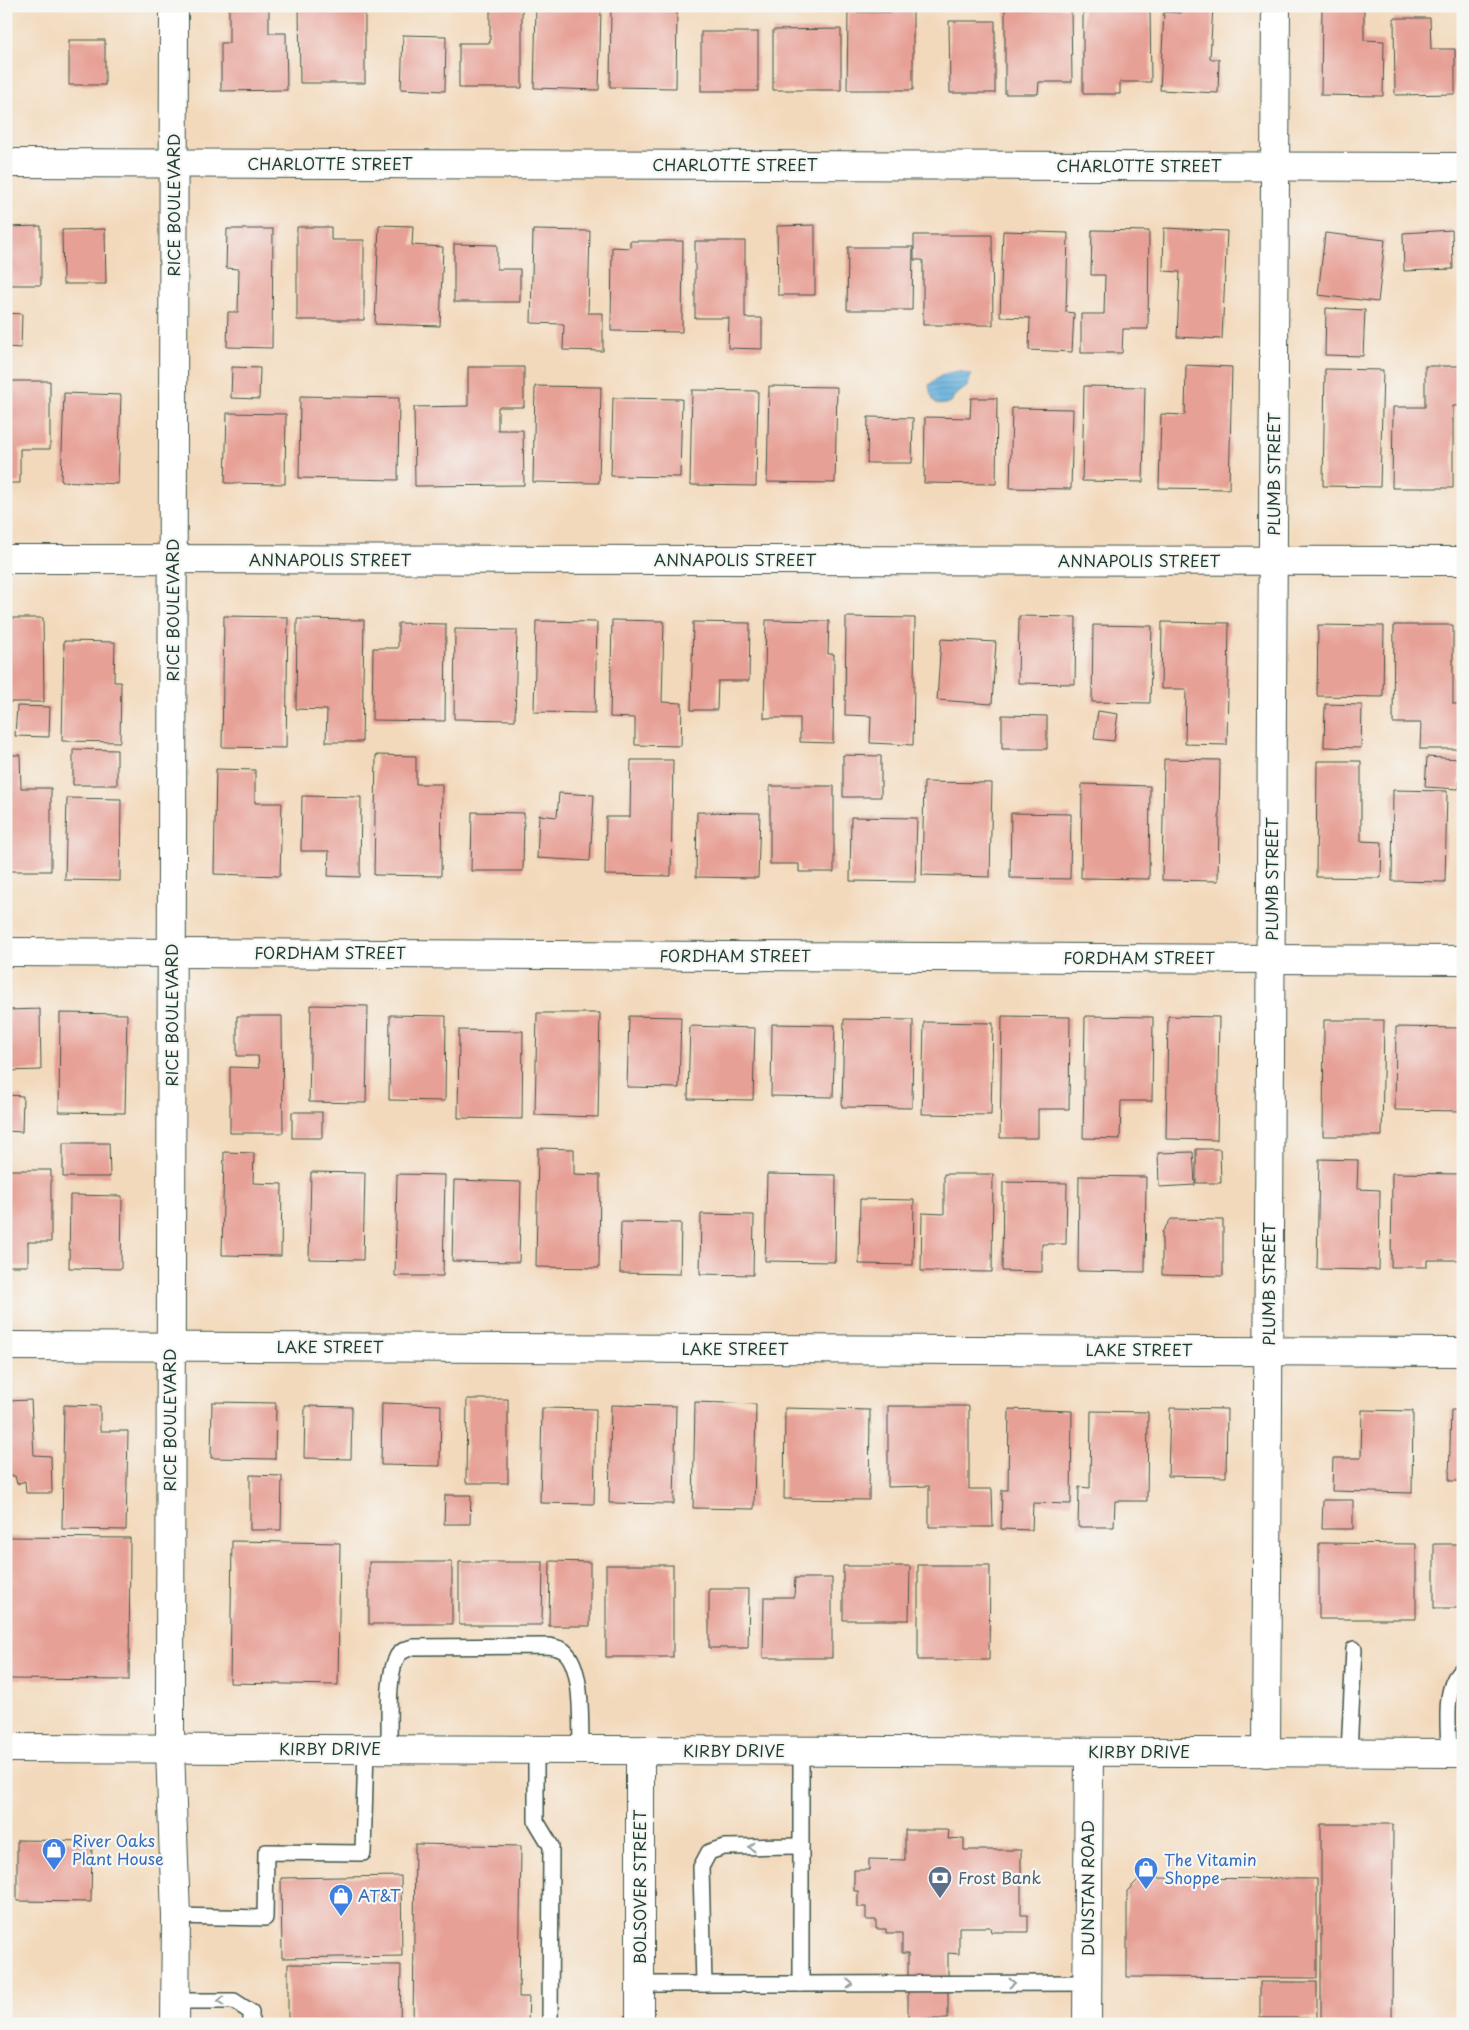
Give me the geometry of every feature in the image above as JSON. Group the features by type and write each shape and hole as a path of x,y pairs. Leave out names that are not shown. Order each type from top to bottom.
{"street":[{"name":"RICE BOULEVARD","path":"174,6 170,1749 176,1916 175,2012"},
{"name":"PLUMB STREET","path":"1266,1752 1276,6"},
{"name":"CHARLOTTE STREET","path":"6,163 1463,167"},
{"name":"ANNAPOLIS STREET","path":"6,559 1463,561"},
{"name":"FORDHAM STREET","path":"6,952 1463,960"},
{"name":"LAKE STREET","path":"6,1346 1463,1352"},
{"name":"KIRBY DRIVE","path":"6,1748 1456,1753"},
{"name":"BOLSOVER STREET","path":"640,1750 640,2024"},
{"name":"DUNSTAN ROAD","path":"1087,2024 1089,1752"}],"lane":[{"path":"176,1916 265,1918 266,1852 363,1853 392,1670 397,1656 402,1651 412,1647 548,1646 563,1650 573,1663 578,1681 581,1750"},
{"path":"1349,1753 1354,1649"},
{"path":"1456,1753 1448,1698 1455,1674 1463,1669"},
{"path":"536,1750 536,1820 551,1846 550,2024"},
{"path":"801,1984 802,1751"},
{"path":"704,1984 701,1867 709,1852 724,1847 801,1846"},
{"path":"640,1984 1087,1983"},
{"path":"175,2012 234,2001 251,2012 251,2024"}],"water":[{"path":"959,371 971,375 968,386 946,404 942,405 935,402 931,396 929,385 943,374"}],"building":[{"path":"229,6 269,6 269,33 286,33 287,90 221,91 221,43 229,43"},
{"path":"1181,6 1213,6 1210,59 1219,59 1218,93 1160,90 1164,12 1181,13"},
{"path":"1322,6 1364,6 1364,40 1384,41 1383,96 1321,95"},
{"path":"299,7 365,8 365,83 300,83"},
{"path":"490,7 522,7 522,88 459,88 459,43 490,43"},
{"path":"536,7 601,9 599,90 534,88"},
{"path":"611,8 677,9 676,88 610,87"},
{"path":"1005,8 1071,8 1072,82 1039,82 1038,94 1005,94"},
{"path":"1083,8 1150,8 1151,82 1120,82 1120,94 1083,94"},
{"path":"848,12 913,12 913,90 847,90"},
{"path":"1394,18 1430,18 1431,49 1455,49 1455,94 1395,95"},
{"path":"949,21 995,21 995,93 950,93"},
{"path":"841,29 841,90 773,90 773,30"},
{"path":"701,32 758,32 758,91 701,91"},
{"path":"403,35 446,36 445,91 401,89"},
{"path":"69,40 105,40 105,85 69,85"},
{"path":"379,225 413,226 412,245 443,247 440,326 375,324"},
{"path":"815,225 815,295 778,295 777,226"},
{"path":"41,226 41,285 6,285 6,227"},
{"path":"297,227 331,227 331,240 364,240 364,320 297,320"},
{"path":"1164,228 1227,231 1222,339 1177,337 1180,272 1163,271"},
{"path":"105,229 106,284 63,284 62,230"},
{"path":"227,229 273,229 272,348 227,347 228,312 238,312 239,269 226,268"},
{"path":"533,230 590,231 588,313 603,313 603,351 563,350 564,324 531,323"},
{"path":"1092,230 1149,231 1148,329 1123,329 1122,353 1081,353 1081,314 1104,314 1105,275 1091,275"},
{"path":"1452,230 1453,269 1404,271 1403,233"},
{"path":"1003,231 1068,233 1066,312 1074,313 1072,352 1029,350 1030,318 1000,317"},
{"path":"1325,233 1385,240 1378,302 1318,295"},
{"path":"914,235 992,235 993,325 923,325 923,260 914,260"},
{"path":"630,241 683,241 682,332 611,331 612,247 630,248"},
{"path":"695,241 745,241 745,318 762,318 762,349 728,348 729,318 695,318"},
{"path":"454,244 497,245 497,269 520,269 520,302 454,302"},
{"path":"848,247 913,247 912,310 847,310"},
{"path":"1326,308 1365,310 1363,356 1325,355"},
{"path":"6,313 22,314 21,348 6,347"},
{"path":"1186,365 1232,367 1229,489 1159,488 1161,414 1185,415"},
{"path":"1425,366 1463,366 1463,406 1453,406 1453,488 1392,488 1393,407 1425,407"},
{"path":"232,367 260,368 259,399 231,398"},
{"path":"468,367 524,367 524,407 498,407 498,430 523,430 524,485 415,486 414,407 468,406"},
{"path":"1325,369 1383,370 1380,487 1323,486"},
{"path":"6,381 50,381 50,449 20,449 20,483 6,483"},
{"path":"535,386 601,387 599,483 533,482"},
{"path":"769,386 837,387 835,483 767,482"},
{"path":"1084,386 1145,387 1143,482 1082,481"},
{"path":"692,390 758,391 756,486 690,485"},
{"path":"64,393 121,395 118,484 61,481"},
{"path":"300,396 399,398 398,480 299,478"},
{"path":"613,398 682,399 680,477 611,476"},
{"path":"971,398 997,398 996,484 924,483 925,417 970,418"},
{"path":"1012,408 1073,409 1071,489 1010,488"},
{"path":"227,413 286,414 285,484 225,483"},
{"path":"868,417 913,418 912,463 867,463"},
{"path":"224,616 288,617 286,748 222,747"},
{"path":"1019,616 1076,617 1075,684 1018,683"},
{"path":"846,617 915,618 913,745 870,743 871,716 845,715"},
{"path":"6,618 43,618 44,702 6,702"},
{"path":"297,619 364,620 362,742 326,742 327,710 296,709"},
{"path":"612,620 664,621 662,702 682,703 681,746 635,745 635,718 610,717"},
{"path":"766,620 829,621 828,654 834,654 833,743 800,742 800,718 764,718"},
{"path":"536,621 597,622 595,713 534,712"},
{"path":"693,622 750,623 749,681 718,681 717,710 691,710"},
{"path":"1162,622 1229,623 1227,745 1185,744 1186,689 1161,689"},
{"path":"398,623 446,624 445,721 372,720 373,648 398,648"},
{"path":"1093,625 1152,626 1150,703 1092,702"},
{"path":"1318,625 1384,626 1383,697 1317,696"},
{"path":"1394,625 1453,625 1453,704 1463,704 1463,749 1420,749 1421,723 1393,723"},
{"path":"455,629 517,630 515,720 454,719"},
{"path":"941,639 996,642 992,704 937,700"},
{"path":"64,641 115,642 114,682 121,682 120,742 62,741"},
{"path":"1325,704 1362,705 1361,748 1324,747"},
{"path":"17,706 50,707 49,737 15,736"},
{"path":"1098,711 1118,714 1114,741 1094,739"},
{"path":"1002,715 1047,716 1047,749 1002,749"},
{"path":"73,749 117,750 117,785 73,785"},
{"path":"6,755 20,755 21,788 51,788 51,871 6,871"},
{"path":"376,755 416,756 416,784 442,784 441,876 374,875"},
{"path":"843,755 881,756 881,797 843,797"},
{"path":"1427,757 1460,759 1459,789 1425,787"},
{"path":"1164,759 1220,760 1218,881 1162,880"},
{"path":"631,760 673,760 671,876 605,875 606,817 630,817"},
{"path":"1317,761 1361,761 1361,841 1382,842 1381,878 1316,877"},
{"path":"216,769 255,770 255,803 282,803 280,876 214,874"},
{"path":"924,782 992,783 990,877 922,875"},
{"path":"1082,784 1150,786 1149,879 1081,878"},
{"path":"770,786 834,786 834,872 799,872 799,864 770,864"},
{"path":"1393,790 1447,791 1445,882 1392,881"},
{"path":"559,793 594,795 590,861 537,858 539,815 557,817"},
{"path":"302,796 361,797 360,877 328,876 329,851 301,851"},
{"path":"67,798 121,799 120,881 65,880"},
{"path":"472,812 524,813 523,871 471,871"},
{"path":"697,812 760,813 758,878 696,877"},
{"path":"1011,813 1071,814 1070,879 1010,878"},
{"path":"851,817 917,818 915,882 850,881"},
{"path":"311,1005 368,1006 366,1103 309,1102"},
{"path":"40,1009 41,1070 6,1071 6,1010"},
{"path":"60,1013 127,1014 125,1113 59,1112"},
{"path":"537,1013 600,1013 598,1117 535,1115"},
{"path":"390,1015 446,1016 445,1101 389,1100"},
{"path":"237,1016 282,1016 283,1133 230,1133 230,1067 259,1068 258,1056 237,1056"},
{"path":"629,1016 681,1017 679,1088 627,1087"},
{"path":"1002,1016 1070,1017 1069,1109 1038,1109 1038,1138 1000,1138"},
{"path":"1085,1016 1153,1017 1152,1101 1121,1101 1120,1139 1083,1138"},
{"path":"1168,1016 1219,1017 1217,1140 1166,1139"},
{"path":"844,1019 913,1020 912,1108 842,1107"},
{"path":"1324,1020 1384,1020 1382,1136 1323,1136"},
{"path":"924,1022 993,1023 991,1115 922,1114"},
{"path":"772,1024 835,1025 833,1097 771,1096"},
{"path":"690,1026 755,1028 753,1100 688,1099"},
{"path":"1396,1027 1462,1028 1461,1111 1395,1110"},
{"path":"459,1030 523,1031 522,1119 458,1118"},
{"path":"6,1095 23,1096 22,1132 6,1131"},
{"path":"292,1112 322,1112 322,1138 292,1138"},
{"path":"63,1143 109,1143 110,1177 63,1177"},
{"path":"538,1148 574,1149 574,1174 600,1175 599,1268 536,1267"},
{"path":"1196,1149 1220,1149 1221,1183 1196,1183"},
{"path":"224,1152 254,1153 253,1183 282,1184 281,1256 222,1255"},
{"path":"1193,1152 1195,1185 1159,1187 1158,1153"},
{"path":"1319,1159 1358,1160 1357,1189 1380,1190 1379,1270 1317,1269"},
{"path":"6,1170 51,1170 51,1242 28,1242 28,1266 6,1266"},
{"path":"311,1172 365,1173 363,1260 309,1259"},
{"path":"1392,1173 1461,1174 1461,1260 1427,1260 1427,1267 1391,1267"},
{"path":"397,1174 445,1175 443,1276 395,1276"},
{"path":"767,1174 836,1175 835,1262 765,1261"},
{"path":"944,1174 993,1174 992,1272 921,1271 922,1213 944,1214"},
{"path":"1079,1176 1146,1177 1145,1272 1078,1271"},
{"path":"454,1180 521,1182 519,1262 452,1261"},
{"path":"1003,1182 1067,1183 1066,1244 1042,1244 1042,1272 1002,1271"},
{"path":"70,1195 122,1196 121,1269 69,1268"},
{"path":"860,1199 914,1200 913,1265 859,1264"},
{"path":"701,1214 754,1215 753,1275 700,1274"},
{"path":"1171,1219 1223,1220 1223,1276 1162,1275 1162,1232"},
{"path":"621,1222 681,1223 680,1274 620,1273"},
{"path":"467,1399 508,1399 508,1483 466,1483"},
{"path":"31,1400 34,1455 51,1456 52,1493 26,1493 25,1481 17,1484 15,1476 6,1476 6,1401"},
{"path":"212,1402 276,1403 275,1459 211,1458"},
{"path":"695,1402 756,1404 754,1509 693,1508"},
{"path":"382,1403 441,1405 440,1466 381,1465"},
{"path":"64,1405 100,1406 100,1431 128,1431 126,1530 62,1529"},
{"path":"611,1405 676,1406 674,1504 609,1503"},
{"path":"305,1406 352,1407 351,1459 304,1458"},
{"path":"888,1406 969,1406 969,1489 992,1489 993,1527 929,1527 929,1486 888,1487"},
{"path":"542,1408 596,1409 594,1504 540,1503"},
{"path":"785,1408 870,1410 869,1500 784,1499"},
{"path":"1170,1408 1227,1409 1226,1477 1168,1476"},
{"path":"1009,1409 1072,1411 1071,1504 1033,1503 1032,1530 1001,1529 1002,1490 1008,1490"},
{"path":"1362,1410 1413,1411 1412,1493 1332,1491 1333,1458 1361,1458"},
{"path":"1451,1410 1463,1410 1463,1481 1449,1481"},
{"path":"1091,1411 1148,1412 1147,1501 1115,1501 1114,1527 1078,1527 1079,1487 1090,1488"},
{"path":"250,1475 282,1476 281,1530 250,1530"},
{"path":"445,1495 471,1495 470,1524 444,1524"},
{"path":"1323,1500 1353,1500 1353,1529 1322,1529"},
{"path":"6,1537 130,1538 129,1680 6,1679"},
{"path":"232,1541 340,1543 338,1685 230,1683"},
{"path":"1319,1543 1416,1544 1416,1619 1319,1619"},
{"path":"1434,1544 1463,1544 1463,1608 1434,1608"},
{"path":"550,1561 590,1562 590,1626 549,1626"},
{"path":"369,1562 452,1562 452,1624 369,1624"},
{"path":"459,1562 543,1562 542,1625 459,1625"},
{"path":"606,1565 673,1565 673,1657 606,1657"},
{"path":"918,1565 990,1565 989,1660 918,1660"},
{"path":"843,1566 910,1566 909,1620 843,1620"},
{"path":"795,1578 832,1578 832,1658 763,1658 764,1597 794,1597"},
{"path":"709,1589 749,1589 748,1648 709,1648"},
{"path":"1321,1824 1393,1824 1392,2024 1321,2024"},
{"name":"Frost Bank","path":"905,1830 949,1830 948,1839 964,1838 964,1850 1021,1850 1021,1915 1028,1915 1028,1932 991,1932 990,1927 959,1927 959,1954 948,1953 948,2019 908,2019 908,1953 902,1953 902,1933 886,1933 886,1929 876,1929 876,1920 866,1920 866,1907 858,1907 858,1891 854,1891 854,1870 869,1870 869,1859 905,1860"},
{"name":"River Oaks Plant House","path":"17,1840 92,1841 91,1902 17,1901"},
{"path":"415,1844 521,1846 519,1997 529,1997 528,2024 413,2024"},
{"name":"AT&T","path":"401,1876 402,1956 282,1958 281,1878"},
{"path":"1140,1878 1317,1879 1317,1978 1127,1977 1127,1891"},
{"path":"288,1964 401,1965 400,2024 288,2024"},
{"path":"1260,1982 1317,1982 1317,2018 1260,2018"}],"place":[{"name":"River Oaks Plant House","path":"54,1871"},
{"name":"The Vitamin Shoppe","path":"1146,1890"},
{"name":"Frost Bank","path":"940,1899"},
{"name":"AT&T","path":"341,1917"}]}
